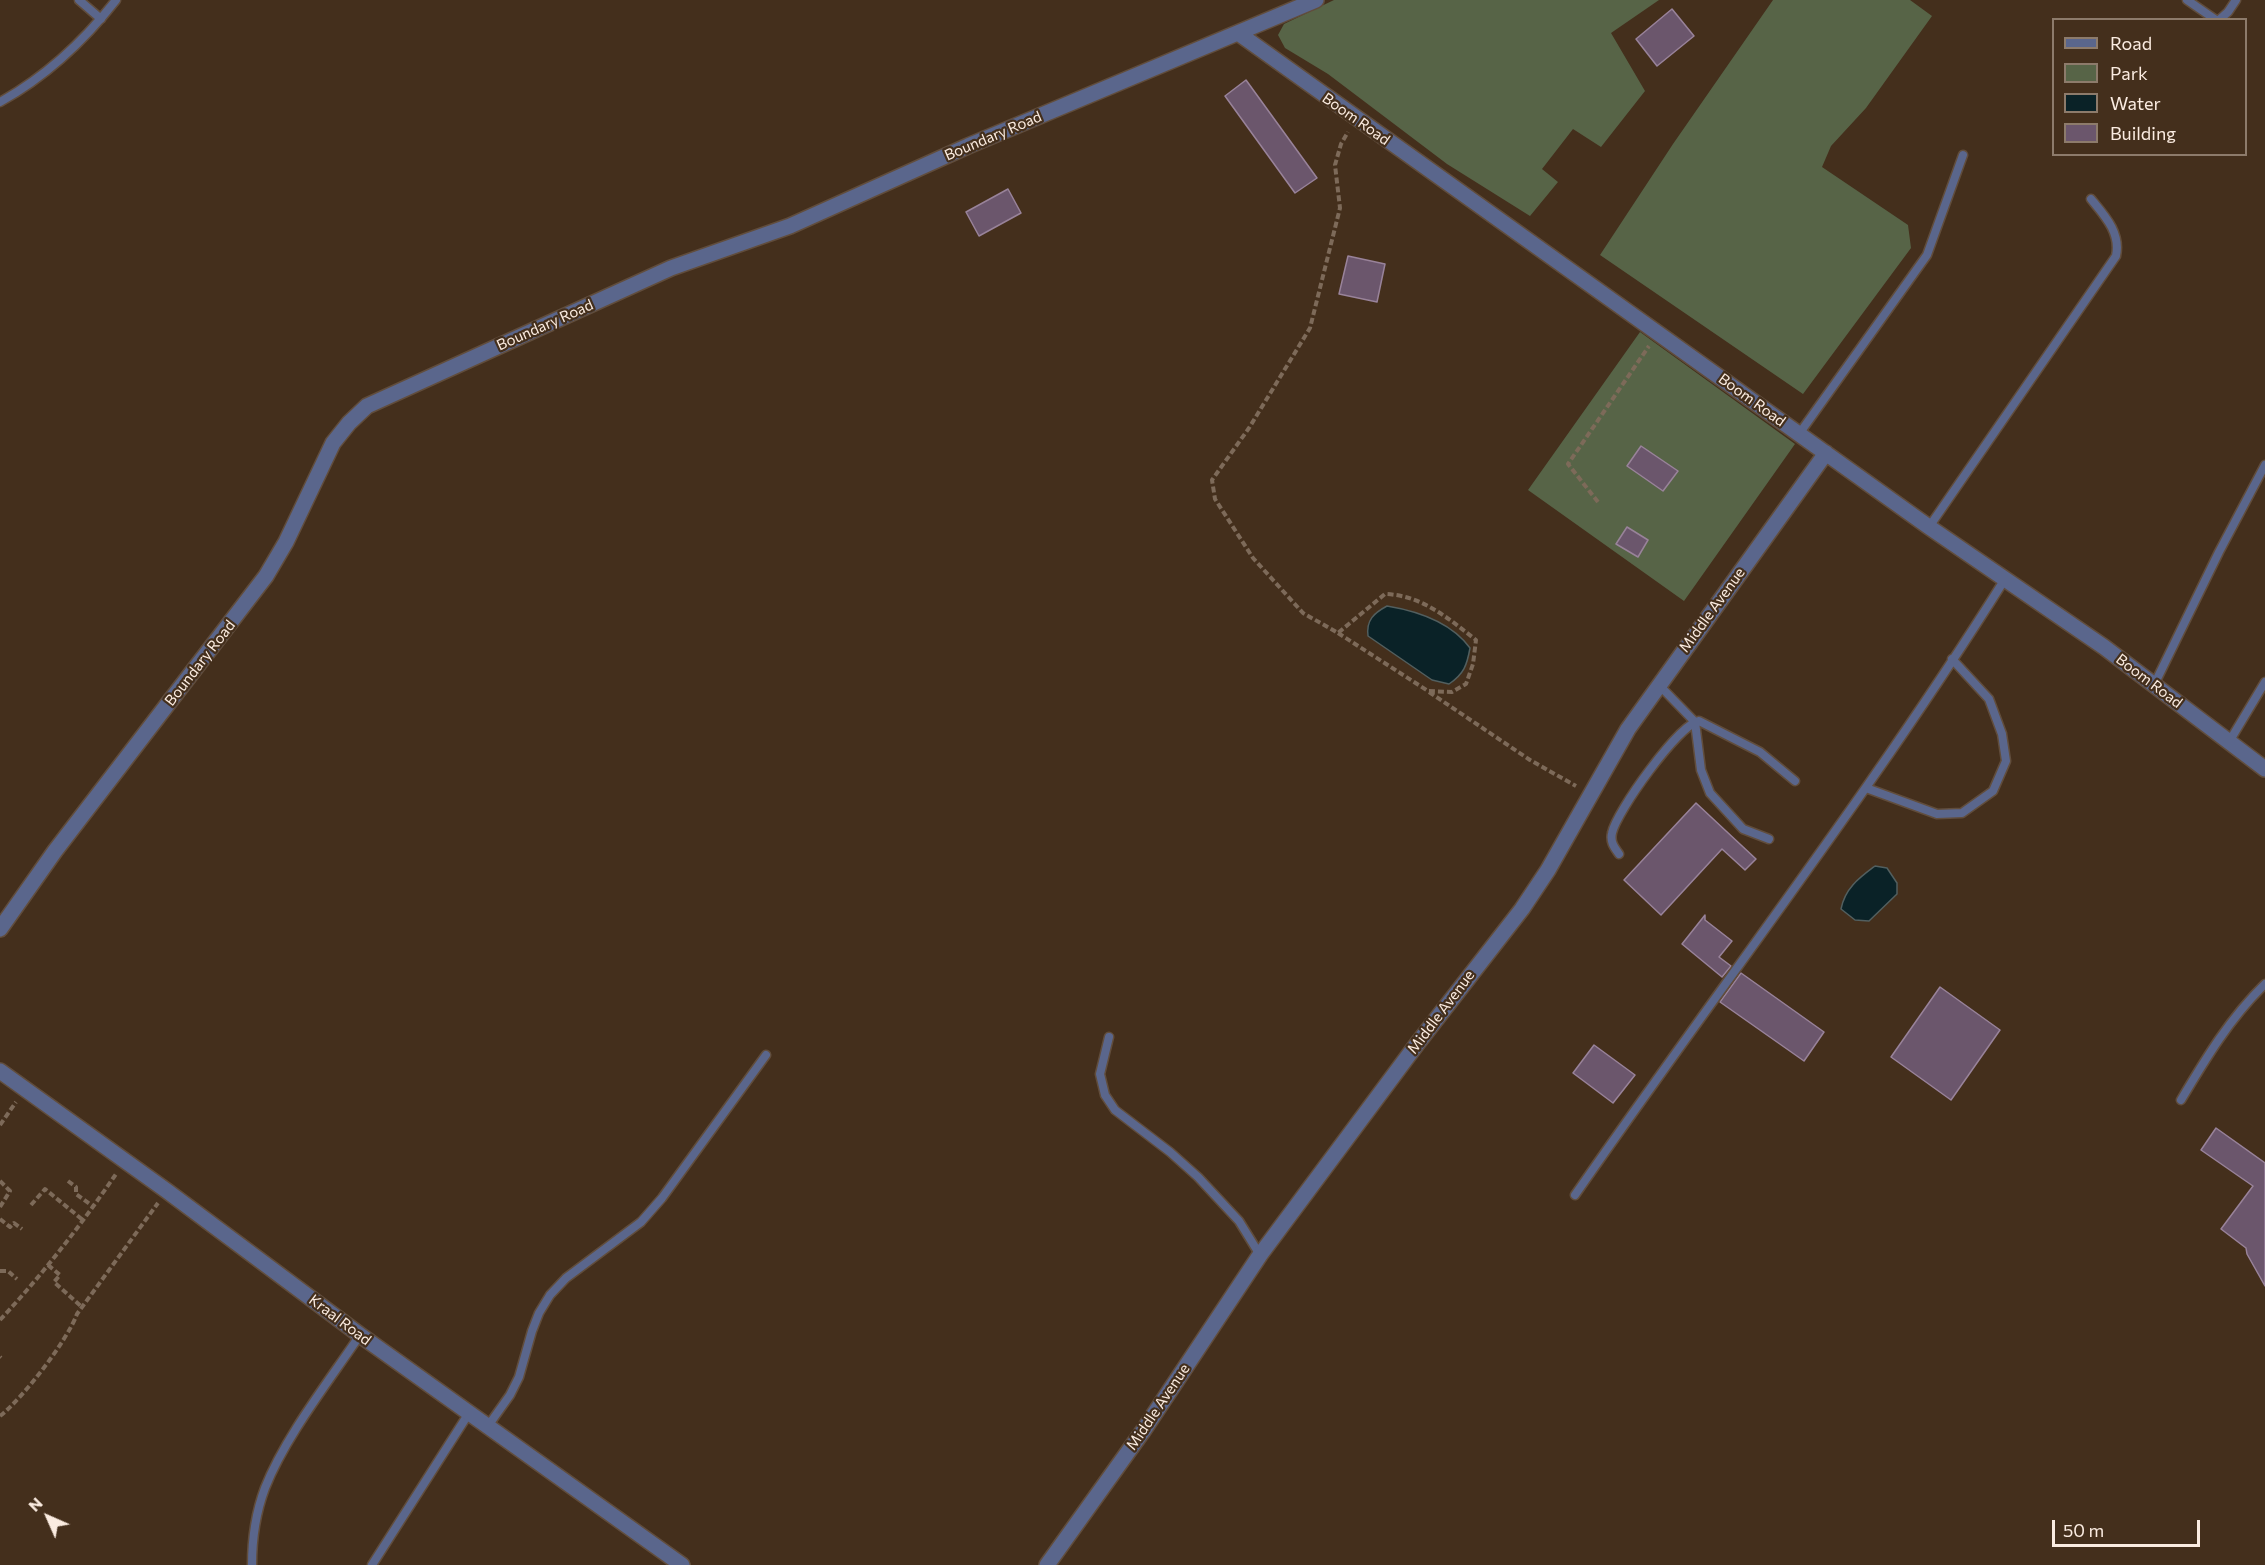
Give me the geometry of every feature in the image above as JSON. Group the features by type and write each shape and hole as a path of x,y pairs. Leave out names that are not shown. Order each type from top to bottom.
{"street":[{"name":"Boundary Road","path":"0,929 55,851 266,576 286,542 333,443 367,406 671,268 790,226 988,138 1316,0"},
{"name":"Boom Road","path":"1238,33 1929,527 2104,647 2265,769"},
{"name":"Middle Avenue","path":"1047,1565 1143,1431 1260,1254 1430,1027 1522,909 1548,870 1628,729 1826,453"},
{"name":"Kraal Road","path":"0,1071 167,1191 360,1335 682,1565"}],"lane":[{"path":"80,0 101,19"},
{"path":"0,102 47,71 75,46 116,0"},
{"path":"2187,0 2215,18"},
{"path":"2220,18 2228,12 2235,0"},
{"path":"1800,434 1928,255 1963,155"},
{"path":"1929,527 2116,256 2118,246 2110,223 2091,199"},
{"path":"2154,685 2219,552 2265,465"},
{"path":"1575,1195 1659,1074 1866,788 2005,579"},
{"path":"1866,788 1937,814 1962,813 1994,791 2006,761 2002,734 1989,699 1952,659"},
{"path":"2229,742 2265,682"},
{"path":"1659,685 1695,722 1701,770 1710,793 1743,830 1769,839"},
{"path":"1619,854 1612,844 1611,836 1619,813 1643,779 1680,735 1695,722 1699,721 1760,752 1795,781"},
{"path":"2181,1100 2216,1042 2246,1003 2265,984"},
{"path":"1108,1037 1100,1074 1105,1095 1114,1110 1170,1152 1198,1177 1239,1221 1260,1254"},
{"path":"488,1426 510,1395 519,1377 532,1331 550,1295 566,1278 641,1221 662,1198 766,1055"},
{"path":"252,1565 257,1519 266,1488 282,1454 309,1410 360,1335"},
{"path":"372,1565 469,1413"}],"path":[{"path":"1355,118 1341,144 1335,165 1340,208 1310,328 1249,428 1212,480 1215,499 1253,558 1303,613 1428,691 1530,760 1591,795"},
{"path":"1598,502 1568,464 1658,333"},
{"path":"1338,633 1385,594 1402,595 1433,608 1476,640 1473,664 1466,684 1452,693 1428,691"},
{"path":"0,1125 25,1089"},
{"path":"0,1320 31,1287 84,1221 125,1161"},
{"path":"0,1180 10,1191 0,1207"},
{"path":"68,1181 76,1187 76,1194 94,1207"},
{"path":"32,1205 45,1189 84,1221"},
{"path":"0,1416 14,1405 71,1330 82,1307 167,1191"},
{"path":"0,1219 10,1227 14,1223 22,1229"},
{"path":"48,1265 60,1275 54,1282 82,1307"},
{"path":"0,1271 8,1271 17,1279"}],"green space":[{"path":"1334,0 1659,0 1611,33 1645,91 1601,147 1573,129 1542,169 1558,182 1530,216 1447,164 1328,74 1285,48 1278,35 1284,24"},
{"path":"1773,0 1910,0 1932,16 1866,108 1831,146 1822,167 1908,225 1911,248 1803,394 1600,255 1673,144"},
{"path":"1640,332 1795,444 1684,601 1528,490"}],"water":[{"path":"1387,606 1433,619 1462,639 1470,648 1466,664 1458,677 1449,684 1432,680 1368,636 1370,621 1378,611"},
{"path":"1875,866 1887,868 1897,883 1897,894 1869,921 1855,920 1841,909 1843,902 1853,884"}],"building":[{"path":"1672,9 1694,36 1657,66 1636,39"},
{"path":"1246,80 1317,178 1295,193 1225,96"},
{"path":"1008,189 1021,213 979,236 966,212"},
{"path":"1348,256 1385,264 1377,302 1339,294"},
{"path":"1641,446 1678,471 1663,491 1627,466"},
{"path":"1627,527 1648,540 1638,557 1616,544"},
{"path":"1696,803 1756,859 1745,870 1722,849 1661,915 1624,880"},
{"path":"1705,915 1705,920 1732,941 1719,957 1731,966 1722,977 1682,944"},
{"path":"1741,973 1824,1032 1804,1061 1720,1002"},
{"path":"1940,987 2000,1030 1951,1100 1891,1057"},
{"path":"1594,1045 1635,1075 1613,1103 1573,1073"},
{"path":"2216,1128 2265,1163 2265,1286 2246,1248 2221,1229 2253,1186 2201,1150"}]}
